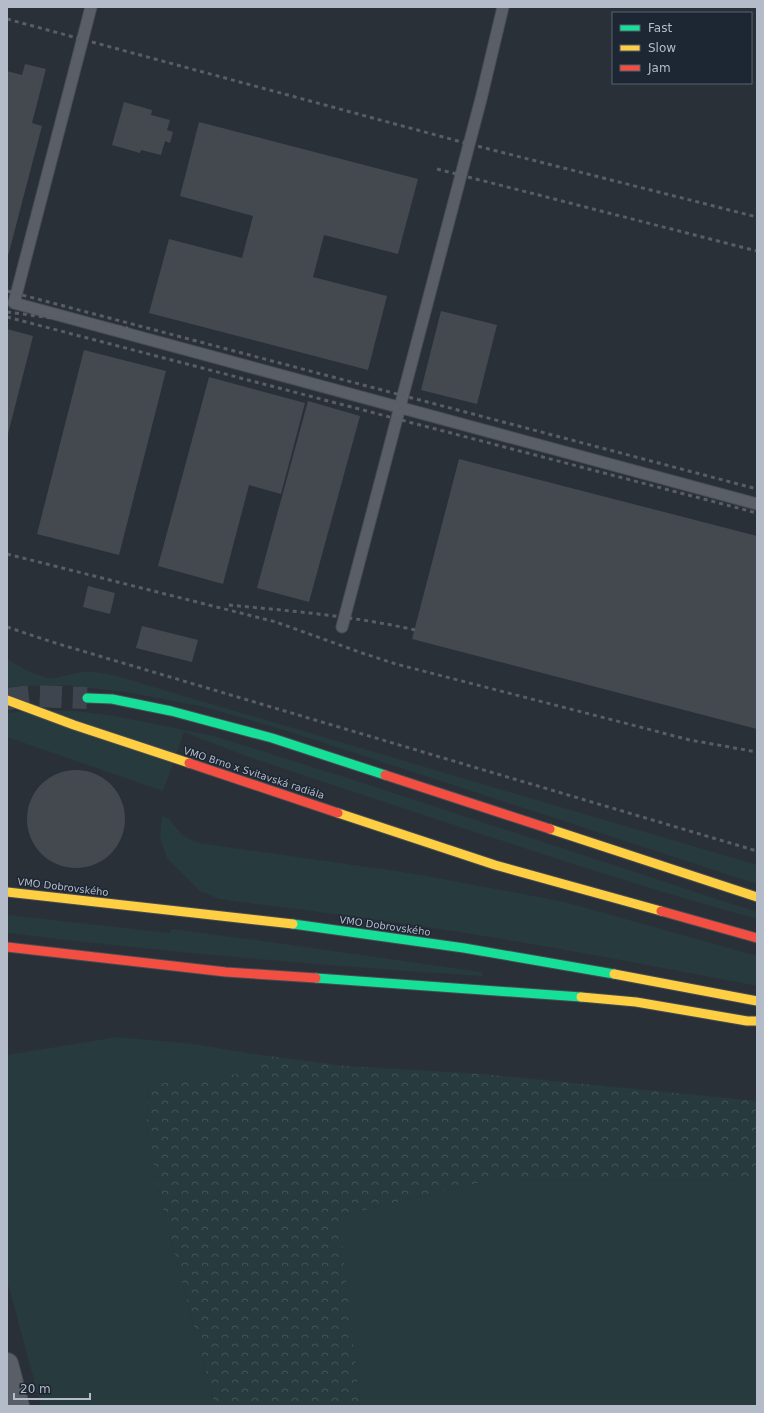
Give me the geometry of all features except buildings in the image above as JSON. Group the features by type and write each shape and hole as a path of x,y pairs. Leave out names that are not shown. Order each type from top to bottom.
{"highway":[{"path":"87,698 112,699 171,711 272,738 757,897"},
{"name":"VMO Brno x Svitavská radiála","path":"7,700 74,725 495,865 757,938"},
{"name":"VMO Dobrovského","path":"7,892 286,923 474,949 628,976 757,1001"},
{"path":"7,947 226,972 636,1002 757,1021"}],"street":[{"path":"7,1364 18,1406"}],"lane":[{"path":"91,7 14,303 757,504"},
{"path":"342,627 481,99 503,7"}],"green space":[{"path":"7,659 30,672 50,678 86,672 108,674 124,678 757,865 757,884 284,730 204,707 126,692 64,685 7,687"},
{"path":"22,711 75,711 115,716 214,736 363,783 757,912 757,919 633,883 335,786 274,766 184,732 163,791 7,737 7,713"},
{"path":"162,816 169,819 183,836 199,843 416,874 565,902 757,956 757,986 469,934 372,919 219,899 200,891 167,858 160,837"},
{"path":"7,915 170,933 171,929 481,972 483,975 421,972 244,958 7,933"},
{"path":"117,1037 193,1044 261,1055 261,1071 149,1086 146,1130 164,1213 215,1406 41,1406 9,1287 7,1285 7,1055"},
{"path":"261,1055 345,1066 482,1074 757,1101 757,1181 495,1179 339,1216 360,1406 215,1406 164,1213 146,1130 149,1085 261,1071"},
{"path":"495,1179 757,1181 757,1406 360,1406 338,1216"}],"tunnel":[{"path":"7,699 32,696 87,698"}],"railway":[{"path":"7,19 469,144 757,217"},
{"path":"437,169 757,251"},
{"path":"7,291 757,489"},
{"path":"7,312 128,328"},
{"path":"7,317 757,513"},
{"path":"7,554 276,622 396,664 690,740 757,752"},
{"path":"229,605 369,621 415,630"},
{"path":"7,627 52,642 757,851"}],"traffic: fast":[{"path":"87,698 112,699 171,711 272,738 385,775"},
{"path":"293,924 464,948 614,974"},
{"path":"316,978 581,997"}],"traffic: slow":[{"path":"7,700 74,725 189,763"},
{"path":"338,813 495,865 661,911"},
{"path":"550,829 757,897"},
{"path":"7,892 293,924"},
{"path":"614,974 757,1001"},
{"path":"581,997 636,1002 747,1021 757,1021"}],"traffic: jam":[{"path":"189,763 338,813"},
{"path":"385,775 550,829"},
{"path":"661,911 757,938"},
{"path":"7,947 226,972 316,978"}]}
